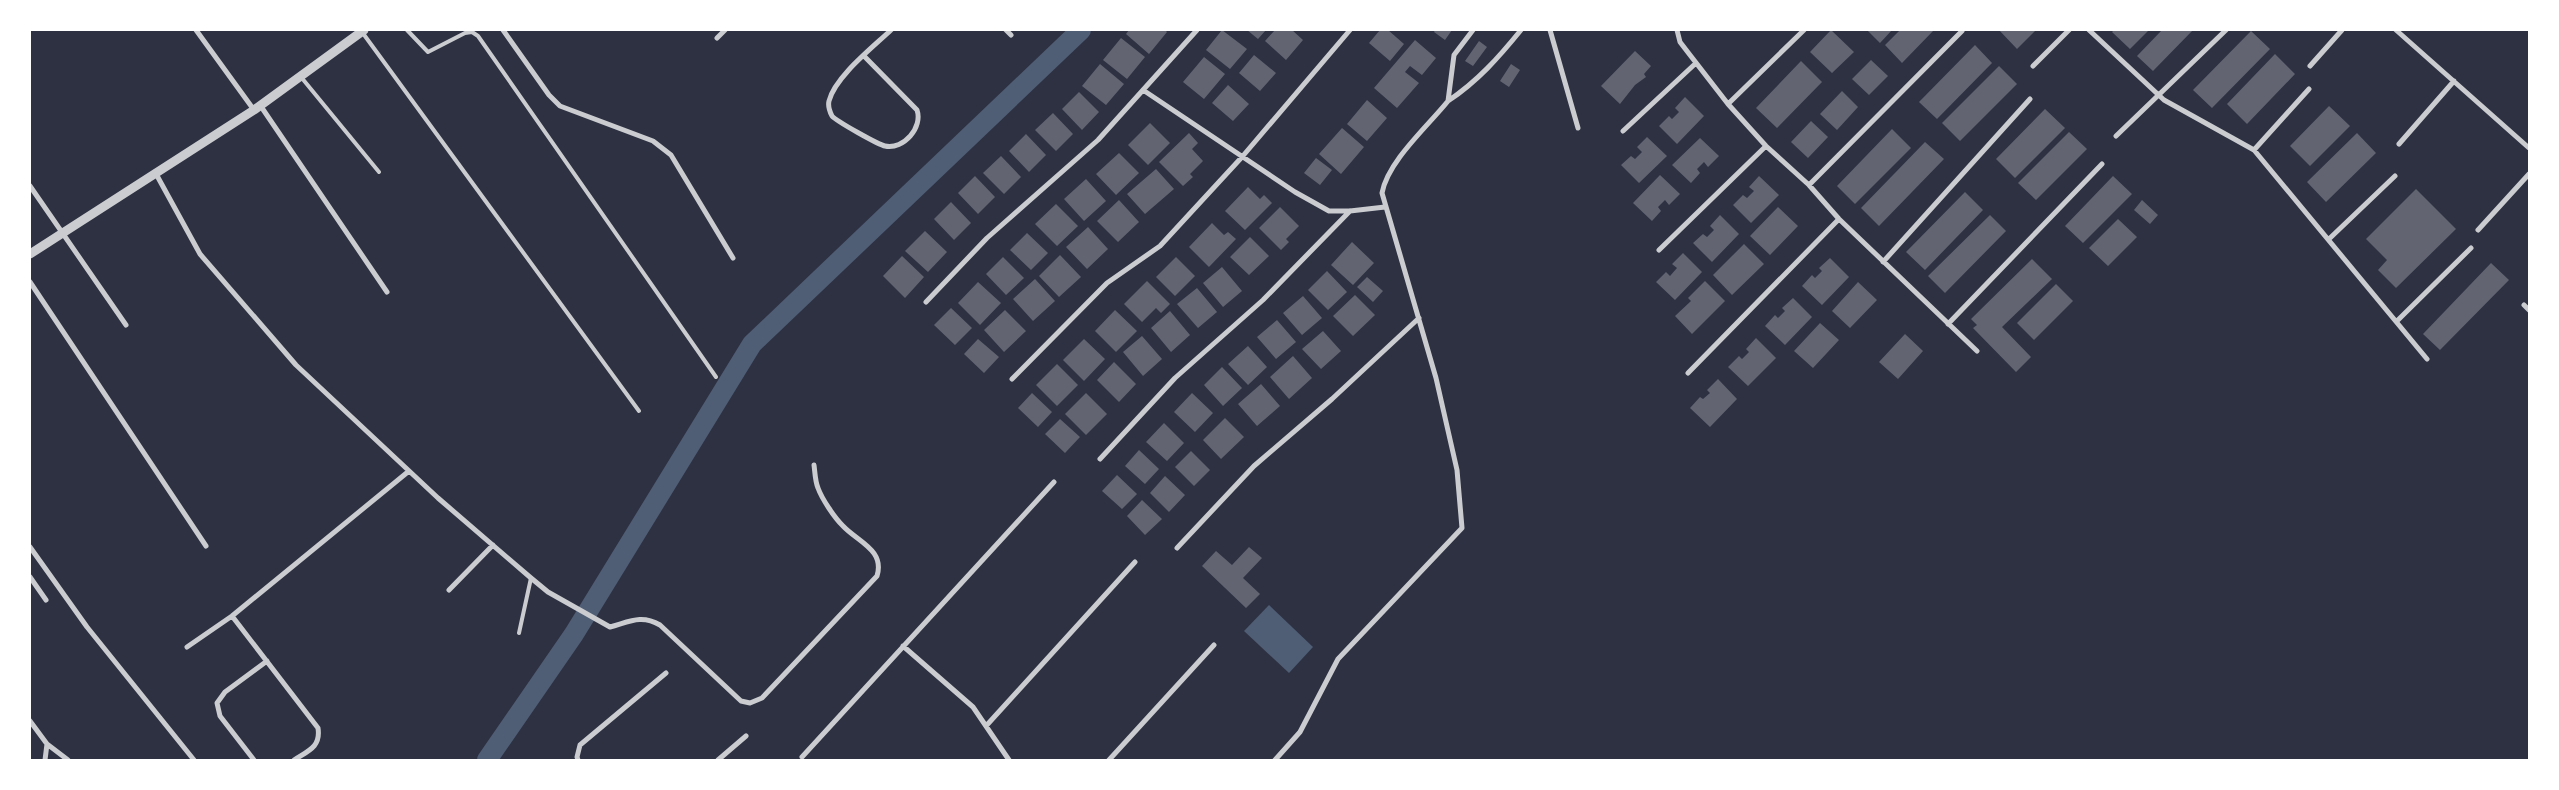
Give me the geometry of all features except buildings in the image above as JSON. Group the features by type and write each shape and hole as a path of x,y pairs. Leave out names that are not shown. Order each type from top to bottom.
{"street":[{"path":"196,30 257,108 386,292"},
{"path":"503,30 549,95 560,106 653,140 671,155 733,258"},
{"path":"717,38 725,30"},
{"path":"864,56 917,110 919,117 918,127 905,140 895,145 885,146 841,123 832,115 828,104 834,87 864,56 891,30"},
{"path":"1006,30 1011,35"},
{"path":"926,302 987,238 1098,140 1196,30"},
{"path":"1012,379 1107,283 1160,246 1242,157 1350,30"},
{"path":"1448,101 1454,55 1473,30"},
{"path":"1275,760 1300,732 1338,659 1462,528 1457,470 1419,318 1382,193 1385,179 1448,101 1472,84 1494,64 1521,30"},
{"path":"1550,30 1578,128"},
{"path":"1678,30 1680,42 1728,104 1766,146 1809,185 1839,219 1977,351"},
{"path":"1728,104 1804,30"},
{"path":"2033,66 2069,30"},
{"path":"2116,136 2226,30"},
{"path":"2310,66 2342,30"},
{"path":"2396,30 2529,148"},
{"path":"30,254 257,108 363,31"},
{"path":"1809,185 1962,31"},
{"path":"2091,31 2158,95 2254,150 2427,359"},
{"path":"1623,131 1696,63"},
{"path":"2399,144 2454,81"},
{"path":"2254,150 2308,89"},
{"path":"1143,90 1294,192 1329,211 1385,207"},
{"path":"1883,262 2030,99"},
{"path":"1659,250 1766,146"},
{"path":"1948,324 2102,164"},
{"path":"155,172 200,254 296,365 409,471 548,592 610,627 638,619 649,619 660,625 741,701 750,703 762,698 877,576 880,566 876,555 866,544 843,526 818,488 814,465"},
{"path":"2478,230 2529,174"},
{"path":"2329,239 2395,176"},
{"path":"30,186 126,326"},
{"path":"1100,459 1175,378 1263,300 1350,211"},
{"path":"1688,373 1839,219"},
{"path":"2396,321 2471,248"},
{"path":"30,282 206,546"},
{"path":"2524,305 2529,310"},
{"path":"1177,548 1254,466 1332,400 1419,318"},
{"path":"187,647 232,616 409,471"},
{"path":"802,757 1054,482"},
{"path":"449,590 493,545"},
{"path":"30,547 87,628 194,760"},
{"path":"986,726 1135,562"},
{"path":"30,577 46,600"},
{"path":"232,616 318,728 320,739 316,746 294,760"},
{"path":"1109,760 1214,645"},
{"path":"902,646 973,707 1009,760"},
{"path":"254,760 220,716 217,703 225,692 266,661"},
{"path":"578,760 580,745 666,673"},
{"path":"30,722 47,744 68,760"},
{"path":"718,760 746,736"},
{"path":"46,760 47,744"}],"lane":[{"path":"407,30 428,52 465,33 472,32 478,36 716,377"},
{"path":"363,31 639,411"},
{"path":"300,76 379,172"},
{"path":"519,633 531,578"}],"water":[{"path":"1269,605 1313,647 1289,673 1244,631"}],"waterway":[{"path":"487,760 574,634 752,344 1081,30"}]}
